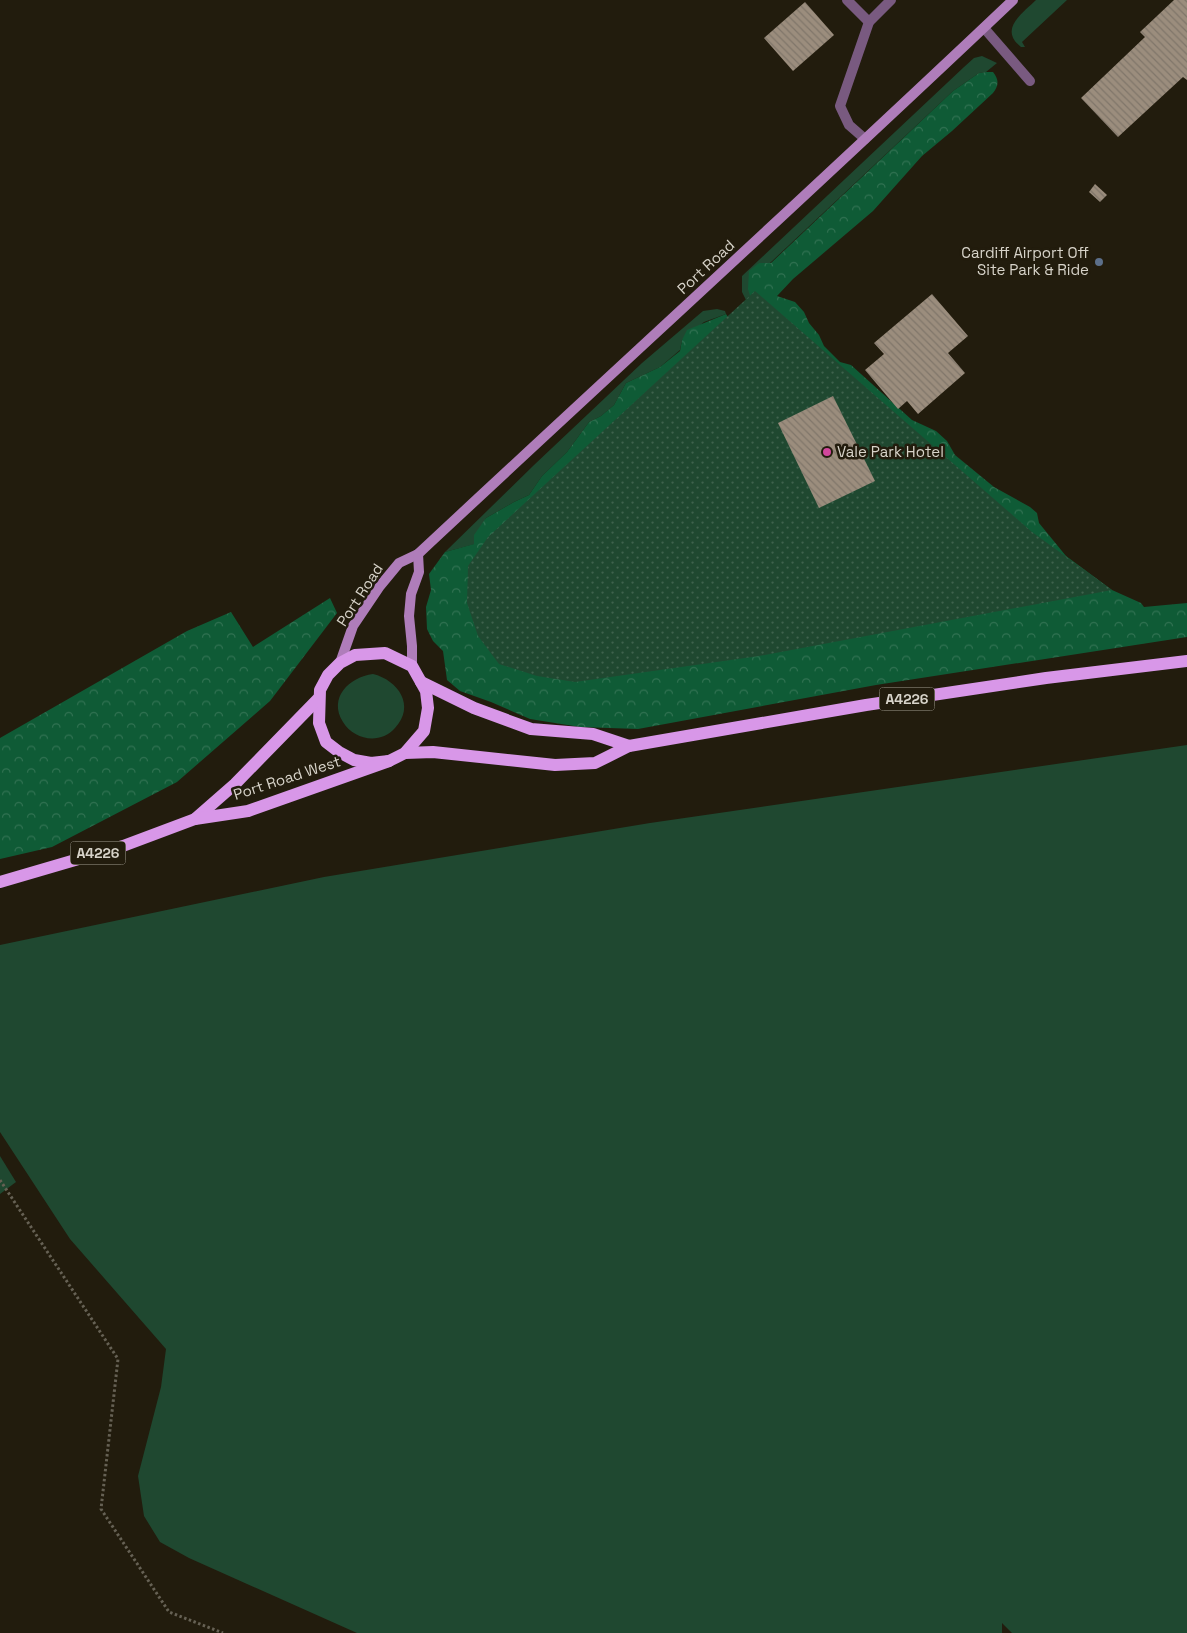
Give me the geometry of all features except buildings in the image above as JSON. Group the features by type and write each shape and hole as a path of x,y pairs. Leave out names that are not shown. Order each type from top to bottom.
{"main road":[{"path":"340,663 355,655 385,653 412,666"},
{"name":"A4226","path":"405,753 450,754 555,765 595,763 629,746 866,705 1046,678 1187,661"},
{"name":"A4226","path":"340,663 328,675 320,690 319,723 326,742 339,752 354,760 372,763 389,761 405,753 424,732 428,708 426,691 412,666"},
{"name":"A4226","path":"421,682 474,708 531,729 593,734 629,746"},
{"name":"Port Road West","path":"195,819 235,784 319,698"},
{"name":"Port Road West","path":"0,882 123,846 195,819 248,811 389,761"}],"street":[{"name":"Port Road","path":"340,663 353,626 380,586 399,563 418,554 1013,0"},
{"path":"412,666 409,616 411,594 419,572 418,554"}],"lane":[{"path":"847,0 869,22"},
{"path":"865,139 849,125 840,106 869,22 891,0"},
{"path":"984,28 1030,81"}],"path":[{"path":"0,1180 118,1359 100,1509 169,1612 223,1633"}],"green space":[{"path":"1036,0 1067,0 1022,42 1025,47 1021,47 1012,34 1012,28 1019,16"},
{"path":"982,56 997,63 986,72 979,73 953,91 770,263 759,263 751,299 747,302 742,292 742,276 964,67 974,58"},
{"path":"993,72 997,80 993,93 922,156 873,211 793,279 777,296 795,302 804,312 824,346 840,362 851,365 912,420 936,431 947,441 955,455 994,487 1030,507 1037,513 1039,523 1066,556 1112,590 1141,603 1144,607 1187,603 1187,637 876,685 638,729 580,727 530,719 460,691 447,680 443,651 433,641 427,629 426,607 431,590 429,574 445,552 474,544 474,535 486,518 529,495 542,476 567,452 589,422 601,416 614,405 626,383 660,367 680,351 682,340 687,330 726,314 732,323 751,299 748,289 749,271 759,263 771,263 953,91 979,73"},
{"path":"755,291 1032,532 1112,590 759,656 575,682 537,676 499,664 478,636 467,603 468,566 488,537"},
{"path":"717,309 725,311 726,314 704,322 682,340 680,350 660,367 626,383 614,405 601,416 589,422 567,452 542,476 529,495 486,518 475,544 445,552 642,363 703,311"},
{"path":"330,598 337,613 270,701 177,782 52,847 0,859 0,738 187,631 231,612 253,647"},
{"path":"373,674 382,677 396,688 404,703 404,711 401,720 389,733 382,737 368,738 354,733 348,728 339,713 338,705 343,690 349,684 356,679"},
{"path":"1187,745 1187,1633 1012,1633 1002,1623 1002,1633 357,1633 189,1558 160,1542 144,1516 138,1476 161,1387 166,1349 70,1239 0,1132 0,945 324,877 650,823"},
{"path":"0,1156 16,1182 0,1194"}],"place":[{"name":"Cardiff Airport Off Site Park & Ride","path":"1099,262"},
{"name":"Vale Park Hotel","path":"827,452"}]}
